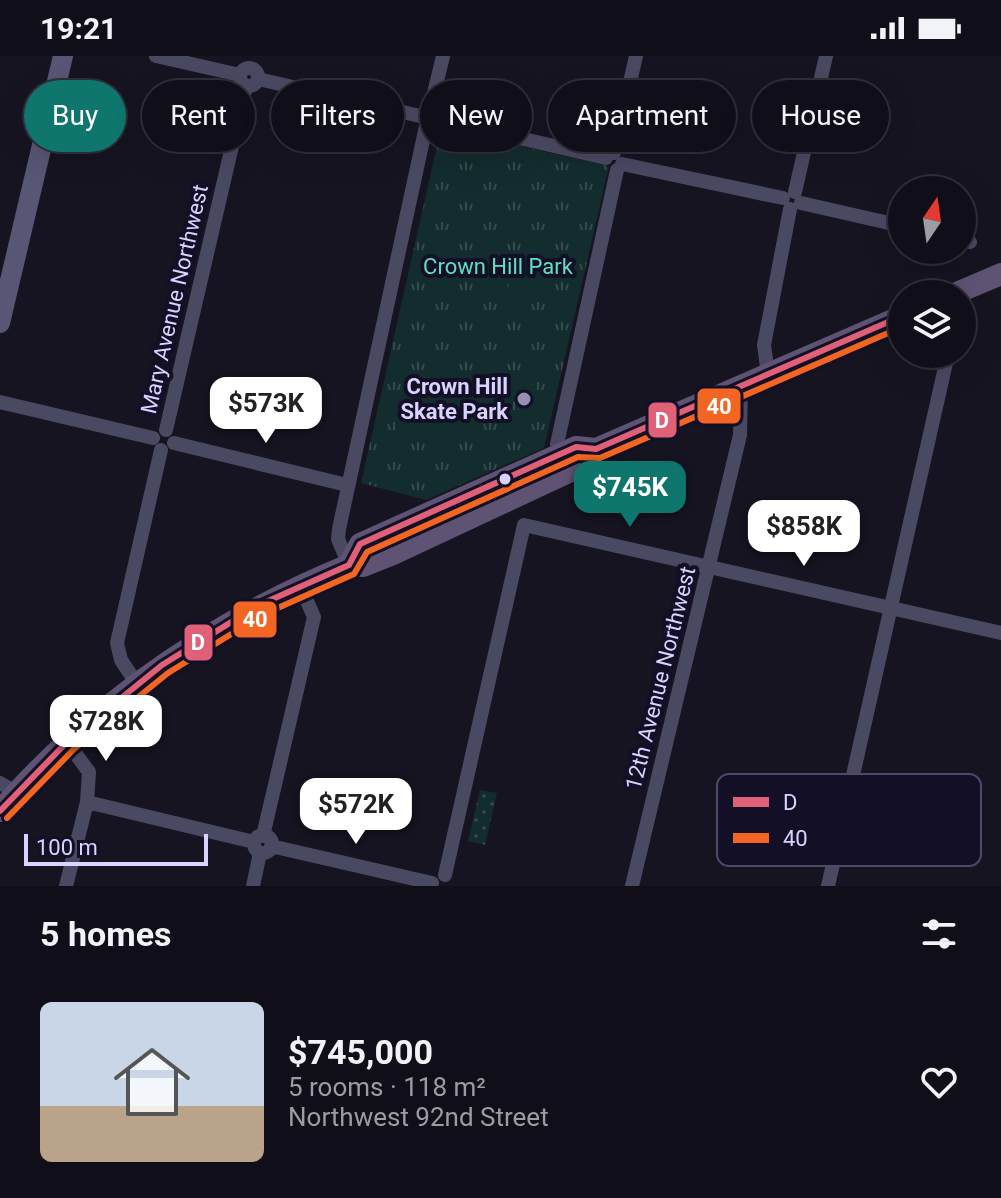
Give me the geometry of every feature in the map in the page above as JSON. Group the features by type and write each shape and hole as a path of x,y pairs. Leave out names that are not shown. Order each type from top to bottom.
{"main road":[{"path":"0,323 63,56"},
{"path":"976,285 1001,274"},
{"path":"0,811 8,788 137,684 224,625 300,585 349,565 363,566 393,554 582,465 596,449 888,322"},
{"path":"349,565 360,544 576,447 596,449"}],"street":[{"path":"156,56 250,73 420,116"},
{"path":"437,80 443,56"},
{"path":"560,454 557,444 636,56"},
{"path":"768,374 764,345 792,200 826,56"},
{"name":"Mary Avenue Northwest","path":"137,684 121,660 117,643 250,73"},
{"path":"532,142 888,223"},
{"path":"349,565 338,535 420,152"},
{"path":"853,774 945,368"},
{"name":"12th Avenue Northwest","path":"632,886 740,435 741,386"},
{"path":"0,402 347,485"},
{"path":"87,802 440,882 524,525 514,497"},
{"path":"524,525 1001,633"},
{"path":"253,886 314,617 300,585"},
{"path":"66,886 87,802 88,768 67,742"},
{"path":"828,886 832,866"}],"green space":[{"name":"Crown Hill Park","path":"532,149 609,166 544,448 426,500 361,483 436,152 532,152"},
{"path":"514,263 530,267 523,301 506,297"},
{"name":"Crown Hill Skate Park","path":"527,382 536,386 538,408 528,418 520,413 511,394"},
{"path":"411,384 456,394 456,407 448,429 430,441 407,441 395,435 405,388"},
{"path":"480,790 497,793 485,845 468,841"}],"transit line":[{"name":"D","path":"0,811 67,742 162,665 257,606 349,565 360,544 576,447 596,449 888,322"},
{"name":"40","path":"7,818 74,749 168,673 262,615 354,574 367,552 578,457 600,458 888,333"}],"place":[{"name":"Crown Hill Skate Park","path":"524,399"}]}
